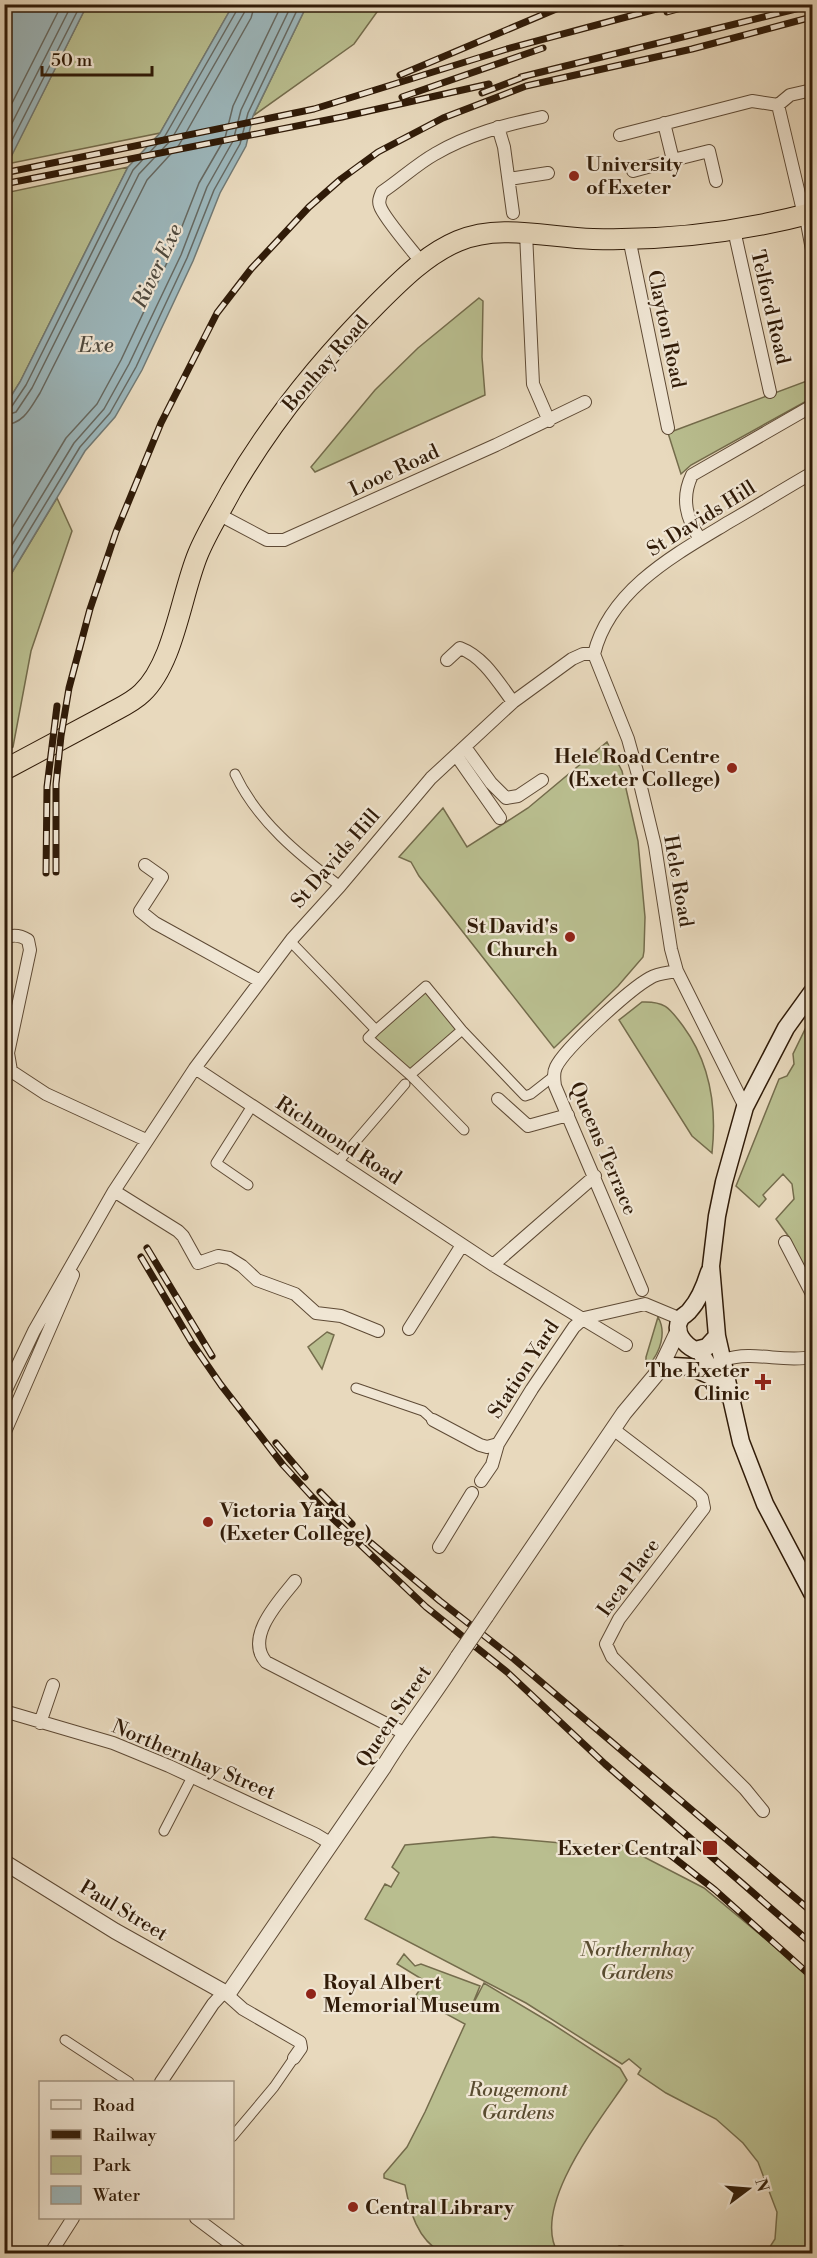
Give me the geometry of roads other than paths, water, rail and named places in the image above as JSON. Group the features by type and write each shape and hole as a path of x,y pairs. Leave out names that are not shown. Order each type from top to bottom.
{"highway":[{"name":"Bonhay Road","path":"4,770 141,695 155,677 165,658 196,561 218,514 267,433 298,390 342,340 422,263 441,249 473,236 526,233 592,239 668,238 734,230 808,214"}],"main road":[{"path":"695,1349 713,1342 717,1335 711,1266 717,1216 745,1107 786,1028 813,992"},
{"path":"711,1266 704,1286 683,1320 684,1343 695,1349 716,1378 732,1406"},
{"path":"683,1320 706,1311 714,1318"},
{"path":"717,1335 741,1442 758,1486 813,1593"},
{"path":"666,1368 691,1367 716,1378"}],"street":[{"path":"620,135 752,101 778,105 790,95 813,90"},
{"path":"778,105 808,214 813,258"},
{"path":"422,263 384,215 379,199 382,192 435,154 498,127 542,117"},
{"path":"664,123 674,160"},
{"path":"498,127 504,147 513,213"},
{"path":"633,171 709,151 716,181"},
{"path":"509,179 548,173"},
{"name":"Telford Road","path":"734,230 770,392"},
{"path":"526,233 533,384 549,421"},
{"name":"Clayton Road","path":"629,238 668,428"},
{"name":"Looe Road","path":"218,514 262,537 284,540 549,421 585,402"},
{"path":"700,539 685,503 687,487 692,475 813,406"},
{"name":"St Davids Hill","path":"5,1389 34,1331 114,1191 195,1068 290,941 340,886 417,793 513,702 572,659 584,654 594,654 601,632 632,589 673,556 813,473"},
{"path":"447,660 460,648 470,652 496,678 513,702"},
{"name":"Hele Road","path":"594,654 628,739 638,775 655,846 671,949 677,971 745,1107"},
{"path":"465,747 501,795 506,798 518,796 542,780"},
{"path":"456,755 500,818"},
{"path":"235,774 243,792 296,852 340,886"},
{"path":"145,865 162,877 140,911 155,922 260,981"},
{"path":"4,938 16,935 22,937 27,940 30,950 8,1053 8,1076 146,1140"},
{"path":"290,941 376,1030"},
{"name":"Queens Terrace","path":"642,1290 555,1086 554,1076 555,1068 561,1059 609,1010 648,978 677,971"},
{"path":"464,1130 408,1080 368,1038 426,986 462,1030 525,1096 554,1076"},
{"path":"338,1162 408,1080 462,1030"},
{"name":"Richmond Road","path":"195,1068 493,1266 626,1345"},
{"path":"498,1099 528,1126 568,1115"},
{"path":"248,1185 216,1163 252,1106"},
{"path":"493,1266 595,1176"},
{"path":"114,1191 178,1231 198,1263 218,1256 229,1258 257,1280 295,1294 316,1314 341,1316 378,1331"},
{"path":"785,1242 813,1294"},
{"path":"409,1329 462,1245"},
{"path":"4,1434 72,1281 78,1257"},
{"path":"584,1318 645,1304 683,1320"},
{"name":"Station Yard","path":"481,1481 492,1465 498,1444 532,1389 574,1327 584,1318"},
{"name":"Queen Street","path":"666,1368 683,1320"},
{"name":"Queen Street","path":"162,2081 213,2004 224,1992 233,1988 383,1768 404,1733 442,1682 613,1429 666,1368 695,1349"},
{"path":"724,1360 753,1355 802,1359 813,1357"},
{"path":"356,1388 423,1411 433,1420 480,1445 487,1447 498,1444"},
{"name":"Isca Place","path":"613,1429 697,1493 702,1498 704,1508 702,1514 619,1619 607,1640 607,1648 612,1656 763,1811"},
{"path":"439,1548 472,1493"},
{"path":"295,1581 265,1623 260,1639 261,1657 266,1662 404,1733"},
{"path":"40,1723 53,1685"},
{"name":"Northernhay Street","path":"4,1711 113,1743 192,1777 330,1843"},
{"path":"165,1831 192,1777"},
{"name":"Paul Street","path":"4,1862 115,1931 224,1992"},
{"path":"224,1992 243,2009 300,2042 301,2048 274,2086 234,2135"},
{"path":"65,2040 127,2081"},
{"path":"50,2253 72,2219"},
{"path":"199,2219 244,2253"}],"water":[{"path":"10,5 87,5 5,169 4,16"},
{"name":"Exe","path":"233,5 307,5 253,116 246,146 220,193 193,261 142,370 115,417 85,451 5,584 5,406 20,382 128,167 160,133"}],"railway":[{"path":"400,75 568,4"},
{"path":"4,173 314,109 507,49 675,4"},
{"path":"667,12 696,4"},
{"path":"521,77 812,5"},
{"path":"56,872 56,784 61,736 69,688 90,609 116,532 161,423 217,313 251,269 309,207 341,179 378,152 443,118 526,86 692,49 812,17"},
{"path":"402,97 543,48"},
{"path":"482,93 529,75"},
{"path":"4,184 342,117 489,84"},
{"path":"46,873 47,787 57,706"},
{"path":"147,1248 212,1356"},
{"path":"141,1257 192,1343 221,1385 283,1465 328,1514 426,1607 507,1672 605,1764 812,1944"},
{"path":"276,1443 305,1477"},
{"path":"320,1492 352,1524"},
{"path":"371,1543 514,1659 812,1912"},
{"path":"664,1850 715,1890 812,1977"}],"place":[{"name":"University of Exeter","path":"574,176"},
{"name":"Hele Road Centre (Exeter College)","path":"732,768"},
{"name":"St David's Church","path":"570,937"},
{"name":"The Exeter Clinic","path":"763,1382"},
{"name":"Victoria Yard (Exeter College)","path":"208,1522"},
{"name":"Exeter Central","path":"710,1848"},
{"name":"Royal Albert Memorial Museum","path":"311,1994"},
{"name":"Central Library","path":"353,2207"}],"water label":[{"name":"River Exe","path":"157,266"}],"park label":[{"name":"Northernhay Gardens","path":"637,1960"},
{"name":"Rougemont Gardens","path":"518,2100"}]}
